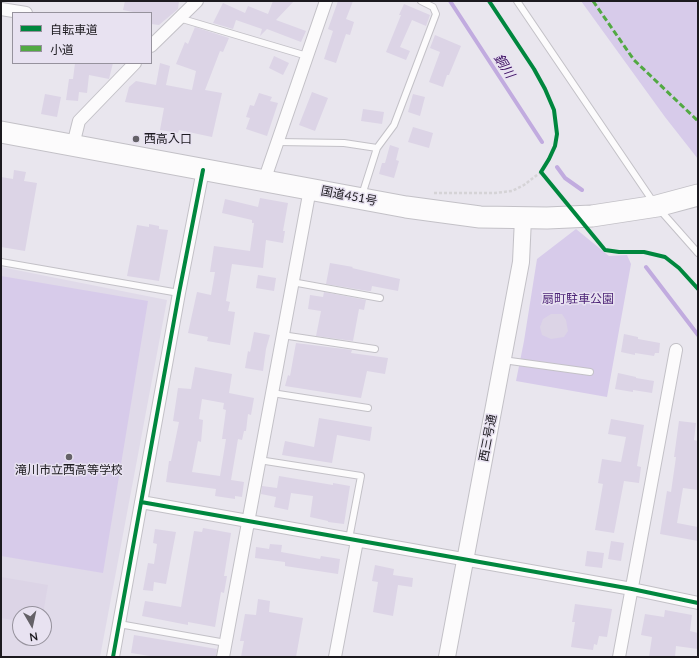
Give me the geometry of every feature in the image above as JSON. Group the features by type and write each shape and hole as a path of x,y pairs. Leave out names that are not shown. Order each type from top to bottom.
{"highway":[{"name":"国道451号","path":"1,132 406,207 480,217 523,218 592,216 657,206 691,197"}],"street":[{"path":"156,36 179,18 197,1"},
{"path":"264,181 326,1"},
{"path":"1,9 20,12"},
{"path":"73,145 79,121 134,64"},
{"path":"113,657 179,293 203,170"},
{"path":"223,657 310,189"},
{"name":"西三号通","path":"447,657 504,360 521,262 523,218"},
{"path":"620,657 676,350"},
{"path":"141,502 698,603"},
{"path":"335,657 353,540"}],"lane":[{"path":"360,198 377,148 394,125 436,14 433,7 422,1"},
{"path":"517,1 651,199 698,253"},
{"path":"179,18 307,56"},
{"path":"278,142 344,143 377,148"},
{"path":"1,262 179,293"},
{"path":"292,282 380,298"},
{"path":"282,335 375,349"},
{"path":"504,360 590,372"},
{"path":"272,393 368,408"},
{"path":"259,460 361,476 353,540"},
{"path":"119,624 226,643"}],"path":[{"path":"427,193 495,193 512,191 524,185 541,172 545,165"},
{"path":"541,172 546,178"}],"shaded area":[{"name":"滝川市立西高等学校","path":"1,267 167,300 100,657 1,657"}],"green space":[{"path":"581,1 698,1 698,159 665,117"},
{"name":"扇町駐車公園","path":"576,229 609,256 627,255 631,264 607,397 516,381 537,259"},
{"name":"滝川市立西高等学校","path":"1,276 148,301 103,573 1,556"}],"building":[{"path":"125,1 179,1 178,9 159,25 152,24 152,12 133,12 123,10"},
{"path":"273,1 294,1 276,20 306,31 301,42 267,29 260,36 262,29 236,20 233,29 213,23 223,3 245,13 248,6 268,14"},
{"path":"338,1 353,1 346,19 354,22 350,35 346,34 336,63 324,59 333,31 328,29"},
{"path":"404,4 430,15 426,26 412,20 400,47 410,51 406,60 386,52"},
{"path":"195,27 229,38 223,52 220,51 205,90 222,93 212,137 179,130 178,133 160,130 164,108 125,102 129,87 136,81 156,85 160,63 170,66 166,85 192,90 196,71 176,64 185,42 188,44"},
{"path":"435,35 461,46 443,87 429,82 440,52 430,48"},
{"path":"274,56 289,63 283,75 269,68"},
{"path":"75,64 113,64 109,79 89,75 87,93 79,92 78,101 66,100 69,79 73,79"},
{"path":"312,92 328,98 315,131 299,125"},
{"path":"259,93 272,97 270,101 278,103 267,136 246,129 250,118 246,117 250,105 254,106"},
{"path":"45,94 61,97 57,117 41,114"},
{"path":"413,94 425,97 420,116 408,112"},
{"path":"363,109 384,112 382,124 361,121"},
{"path":"413,127 433,133 429,148 408,142"},
{"path":"390,145 399,148 396,160 399,161 394,178 379,174 382,163 385,163"},
{"path":"14,170 26,172 24,181 37,183 25,251 1,247 1,177 13,179"},
{"path":"260,198 288,203 283,231 285,231 283,243 266,240 263,268 232,264 226,301 230,302 228,311 235,312 230,345 207,341 208,337 188,333 197,292 211,295 215,272 210,272 214,246 250,251 254,223 252,223 252,220 222,213 225,199 258,207"},
{"path":"149,224 159,226 159,229 168,230 159,281 127,276 137,225 149,227"},
{"path":"330,263 353,267 352,268 400,279 398,291 372,286 371,291 368,291 326,284"},
{"path":"258,275 276,278 274,291 256,288"},
{"path":"324,292 366,300 364,310 359,309 353,341 316,336 321,311 308,309 310,295 323,297"},
{"path":"551,314 562,314 566,320 568,331 564,337 551,339 542,335 540,327 543,319"},
{"path":"254,332 270,335 266,349 263,371 245,368 248,351 250,352"},
{"path":"624,334 638,337 638,339 660,343 659,353 655,353 654,356 635,353 635,355 621,352"},
{"path":"296,343 352,350 351,353 388,358 385,374 367,371 361,398 285,386 288,375 290,376"},
{"path":"195,367 232,374 229,393 254,398 251,415 248,414 246,431 244,431 242,440 238,439 231,480 244,482 242,497 235,496 235,499 215,496 216,489 166,482 169,461 171,461 179,422 173,421 178,388 191,389","holes":["202,399 224,403 223,409 226,410 222,439 226,439 220,476 192,472 198,441 201,442 203,420 199,419"]},
{"path":"618,373 654,381 652,393 615,389"},
{"path":"319,418 372,427 370,441 337,435 332,463 282,455 285,441 314,447"},
{"path":"611,419 644,425 637,466 641,467 639,483 624,481 614,533 595,530 603,484 598,483 602,459 621,462 626,437 608,434"},
{"path":"679,421 696,423 694,440 698,441 698,490 683,488 677,523 698,527 698,541 660,534 667,491 671,492"},
{"path":"279,476 333,485 333,483 350,486 344,524 328,522 310,517 313,496 291,493 288,510 274,507 276,497 261,494 262,486 277,488"},
{"path":"203,528 231,533 224,576 227,576 224,593 221,592 215,627 188,622 188,625 142,616 145,601 181,607 194,531 202,532"},
{"path":"155,529 176,532 166,584 154,582 153,591 143,590 148,563 154,564 157,544 153,543"},
{"path":"611,541 624,543 621,561 608,559"},
{"path":"270,544 282,545 281,552 320,559 321,556 340,559 338,574 285,566 285,562 255,558 256,547 269,549"},
{"path":"587,551 604,553 602,568 585,566"},
{"path":"375,565 394,569 393,575 413,578 412,587 398,585 393,616 373,612 378,582 372,581"},
{"path":"1,577 48,585 44,606 12,606 12,620 1,618"},
{"path":"258,599 270,601 269,612 303,618 296,657 241,657 244,641 240,641 245,614 256,615"},
{"path":"575,604 612,609 607,637 599,636 597,645 594,644 593,650 571,647 575,622 572,622"},
{"path":"665,610 692,615 690,631 698,633 698,649 676,646 675,657 649,657 652,637 641,635 645,614 664,617"},
{"path":"134,635 217,649 216,657 156,657 131,653"}],"waterway":[{"name":"銅川","path":"450,1 542,142"},
{"name":"銅川","path":"557,167 565,178 582,190"},
{"name":"銅川","path":"646,267 698,335"}],"marked path":[{"path":"593,1 634,60 698,121"}],"cycle path":[{"path":"489,1 534,69 554,110 557,134 555,146 541,172 605,250 619,252 644,252 665,257 679,268 698,289"},
{"path":"113,657 179,293 203,170"},
{"path":"141,502 632,589 698,603"}],"place":[{"name":"西高入口","path":"136,139"},
{"name":"滝川市立西高等学校","path":"69,457"}]}
